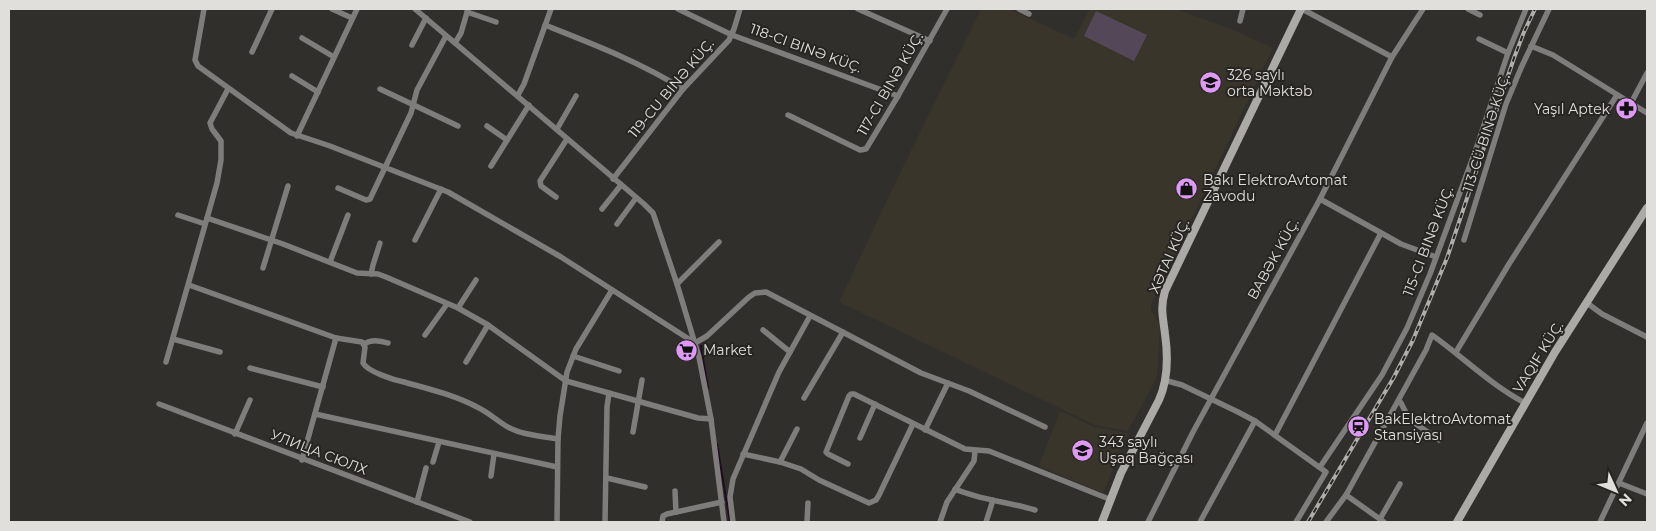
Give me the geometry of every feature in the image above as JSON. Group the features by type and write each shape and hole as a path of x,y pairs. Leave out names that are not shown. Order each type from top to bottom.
{"street":[{"path":"204,9 196,62 200,69 297,136 330,146 441,189 561,257 695,343"},
{"path":"252,52 272,9"},
{"path":"332,9 352,18"},
{"path":"297,136 357,9"},
{"path":"416,9 518,95 652,214 700,357 711,418 724,522"},
{"path":"518,95 524,84 551,9"},
{"name":"118-CI BINƏ KÜÇ.","path":"678,9 732,35 898,96"},
{"name":"119-CU BINƏ KÜÇ.","path":"613,179 683,89 732,35 740,9"},
{"path":"858,9 866,10 930,41"},
{"name":"117-CI BINƏ KÜÇ.","path":"788,114 863,150 869,146 947,9"},
{"path":"1019,9 1029,14"},
{"path":"1240,21 1243,9"},
{"path":"1301,9 1392,56"},
{"name":"XƏTAI KÜÇ.","path":"1102,522 1121,473 1161,394 1166,348 1161,306 1165,291 1301,9"},
{"name":"BABƏK KÜÇ.","path":"1148,522 1211,399 1320,199 1392,56 1423,9"},
{"path":"1468,9 1480,15"},
{"name":"115-CI BINƏ KÜÇ.","path":"1320,467 1392,359 1407,328 1436,257 1476,149 1508,52 1526,9"},
{"name":"113-CÜ BINƏ KÜÇ.","path":"1464,240 1506,104 1549,9"},
{"path":"455,43 461,33 468,10 496,22"},
{"path":"412,45 426,18"},
{"path":"545,25 633,61 664,76 683,89"},
{"path":"338,188 370,200 411,113 417,90 446,36"},
{"path":"302,38 334,57"},
{"path":"1479,39 1508,52"},
{"path":"1531,46 1553,55 1647,113"},
{"path":"1631,103 1647,73"},
{"path":"292,76 318,92"},
{"path":"166,362 189,285 221,160 221,141 212,130 210,123 228,89"},
{"path":"380,89 458,126"},
{"path":"1456,352 1514,256 1617,95"},
{"path":"557,129 576,96"},
{"path":"491,166 528,105"},
{"path":"487,126 507,140"},
{"path":"556,197 541,186 540,181 567,139"},
{"path":"602,209 620,185"},
{"path":"263,268 288,186"},
{"path":"415,240 441,189"},
{"path":"617,224 636,198"},
{"path":"1320,199 1401,244 1436,257"},
{"name":"VAQIF KÜÇ.","path":"1457,522 1555,352 1647,208"},
{"path":"178,215 272,240 357,273 393,279 458,308 488,325 566,381 698,418 711,418"},
{"path":"330,262 348,215"},
{"path":"1275,435 1381,233"},
{"path":"677,284 719,242"},
{"path":"371,274 380,243"},
{"path":"458,308 476,280"},
{"path":"189,285 336,338 362,342 364,344"},
{"path":"557,522 558,438 567,372 573,356 612,290"},
{"path":"695,343 707,336 755,293 766,292 921,373 948,383 1045,427"},
{"path":"425,335 448,304"},
{"path":"1587,304 1602,314 1647,337"},
{"path":"733,522 730,489 743,454 772,387 810,316"},
{"path":"466,362 488,325"},
{"path":"763,330 790,352"},
{"path":"804,398 843,332"},
{"path":"1326,522 1346,494 1426,350 1432,335 1508,393 1525,403"},
{"path":"302,460 336,338"},
{"path":"173,339 220,352"},
{"path":"364,344 374,340 388,343"},
{"path":"364,344 363,363 366,368 372,371 457,398 478,407 512,429 558,438"},
{"path":"573,356 619,372"},
{"path":"250,368 323,387"},
{"path":"634,432 642,380"},
{"path":"1164,380 1182,385 1255,422 1326,472 1296,522"},
{"path":"925,430 948,383"},
{"path":"605,522 607,407 609,394"},
{"path":"848,464 826,452 849,396 854,394 965,449 989,451 1110,499"},
{"path":"235,434 250,400"},
{"path":"1398,401 1409,418 1439,440"},
{"name":"УЛИЦА СЮЛХ","path":"159,404 302,460 470,522"},
{"path":"860,438 875,404"},
{"path":"315,414 557,467"},
{"path":"1200,522 1255,422"},
{"path":"1600,522 1647,423"},
{"path":"743,454 780,462 805,471 864,502 872,502 879,495 913,424"},
{"path":"780,462 797,429"},
{"path":"433,462 439,442"},
{"path":"940,522 947,502 974,461 975,451"},
{"path":"491,476 494,454"},
{"path":"417,502 426,468"},
{"path":"607,478 645,487"},
{"path":"1619,483 1647,494"},
{"path":"1346,494 1382,521 1400,484"},
{"path":"955,488 964,493 1035,510"},
{"path":"676,491 676,512"},
{"path":"986,522 993,500"},
{"path":"662,522 663,516 722,502"},
{"path":"807,522 808,503"}],"shaded area":[{"path":"981,9 1009,9 1074,39 1090,9 1176,9 1236,31 1273,48 1151,304 1151,310 1160,328 1157,377 1128,431 1095,425 839,302"},
{"path":"1096,11 1147,35 1134,61 1084,36"},
{"name":"343 saylı Uşaq Bağçası","path":"1060,411 1094,427 1128,433 1103,493 1039,466"}],"waterway":[{"path":"701,346 708,388"},
{"path":"717,444 730,522"}],"railway":[{"path":"1308,522 1394,377 1413,340 1447,258 1514,58 1535,9"}],"place":[{"name":"326 saylı orta Məktəb","path":"1211,83"},
{"name":"Yaşıl Aptek","path":"1626,109"},
{"name":"Bakı ElektroAvtomat Zavodu","path":"1187,188"},
{"name":"Market","path":"687,350"},
{"name":"BakElektroAvtomat Stansiyası","path":"1358,427"},
{"name":"343 saylı Uşaq Bağçası","path":"1083,450"}]}
